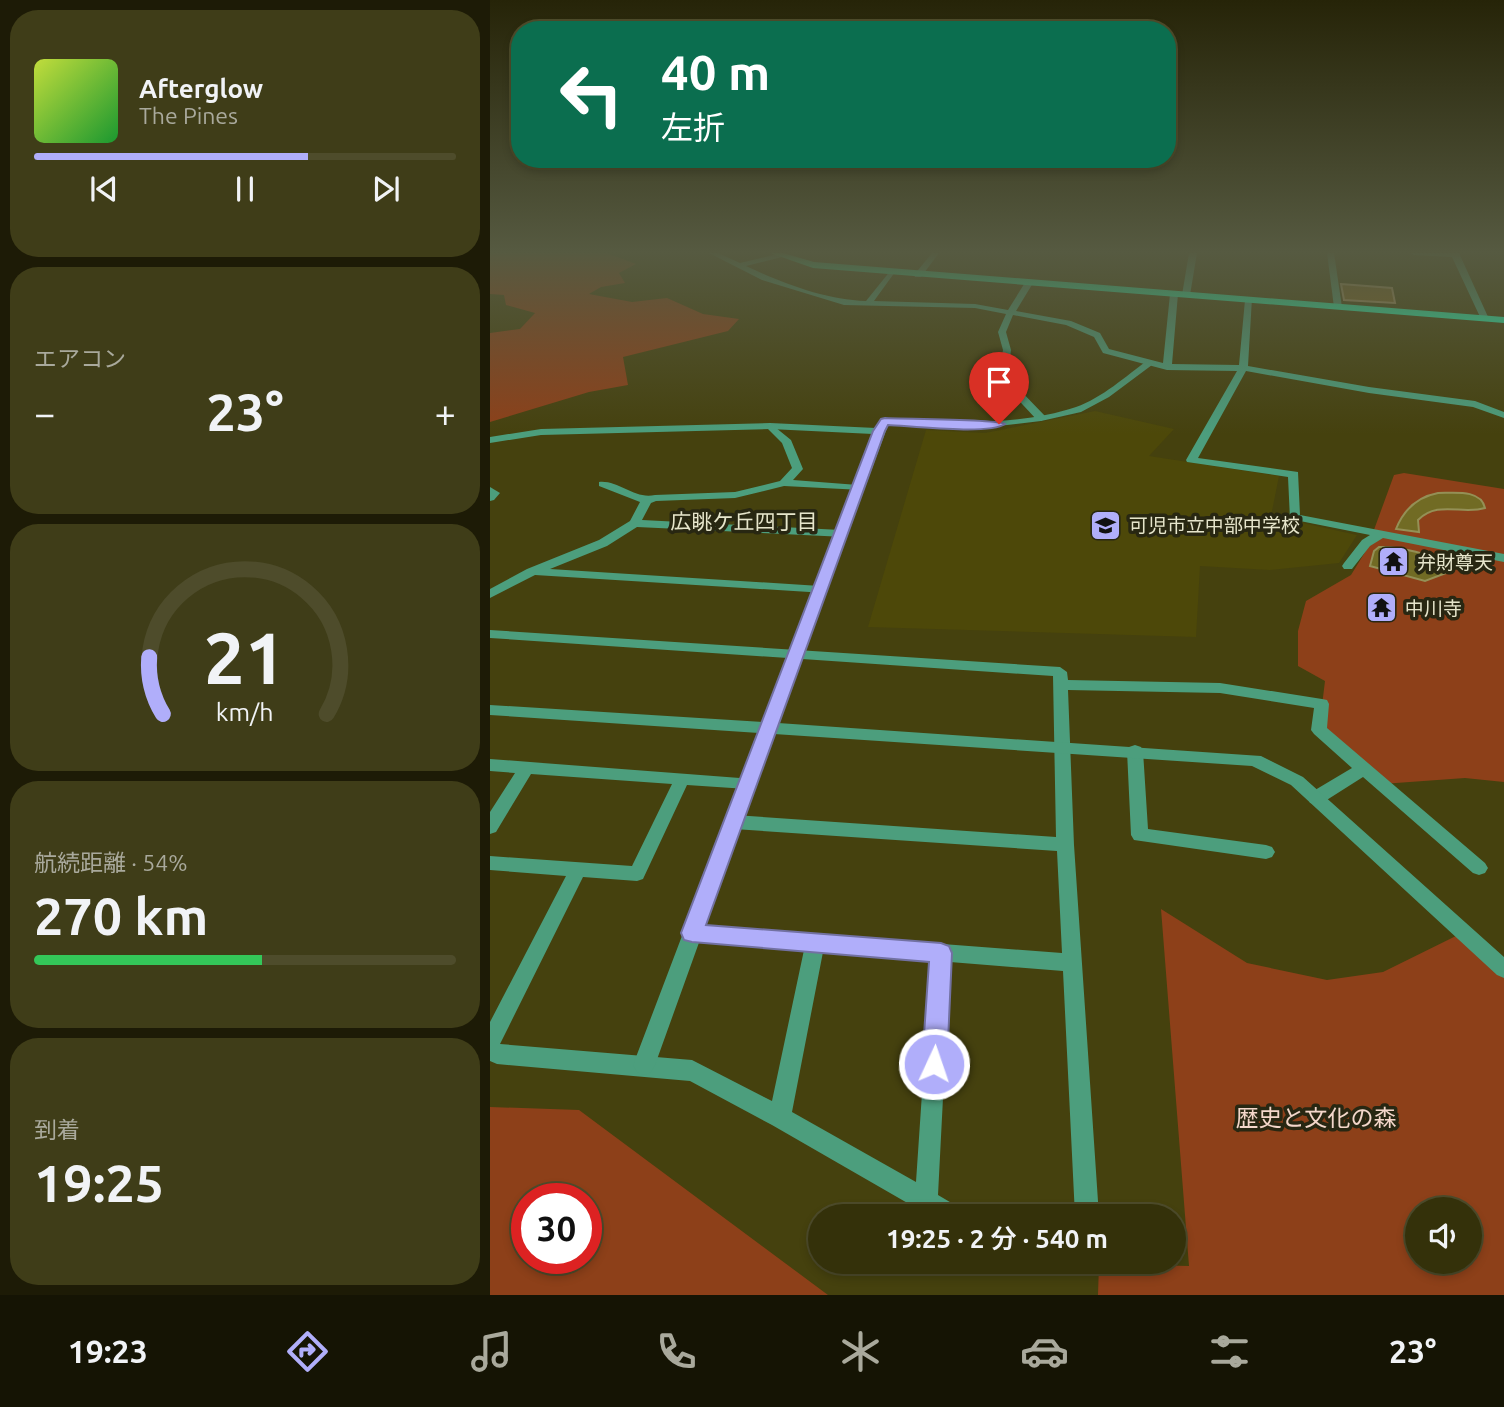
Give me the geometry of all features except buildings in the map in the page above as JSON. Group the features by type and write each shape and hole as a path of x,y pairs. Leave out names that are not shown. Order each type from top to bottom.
{"main road":[{"path":"1424,313 1504,320"}],"street":[{"path":"1011,313 1002,332 1007,350 1003,375 1041,418"},
{"path":"1024,313 1068,323 1097,335 1106,351 1167,367 1243,368 1369,390 1475,404 1504,415"},
{"path":"1167,367 1172,313"},
{"path":"1248,313 1243,368 1191,460 1294,474 1294,517 1504,558"},
{"path":"1483,313 1485,318"},
{"path":"644,1065 747,783 879,431 885,422 972,426 1041,418 1081,409 1106,395 1151,362"},
{"path":"490,440 541,432 770,426 879,431"},
{"path":"770,426 787,442 798,469 784,483"},
{"path":"603,484 646,501 655,498 735,495 784,483 858,488"},
{"path":"490,490 494,493 490,498"},
{"path":"490,594 531,572 595,548 635,523 646,501"},
{"path":"635,523 841,534"},
{"path":"1348,566 1366,543 1379,535"},
{"path":"531,572 820,590"},
{"path":"490,634 1060,672 1065,845 1086,1204"},
{"path":"1060,685 1220,688 1322,704 1320,730 1479,868"},
{"path":"490,710 1255,760 1297,781 1504,969"},
{"path":"1135,751 1140,835 1266,852"},
{"path":"490,765 747,783"},
{"path":"490,827 526,768"},
{"path":"1316,798 1364,768"},
{"path":"490,863 637,874 682,779"},
{"path":"734,822 1065,845"},
{"path":"490,1043 578,870"},
{"path":"692,933 1073,963"},
{"path":"780,1117 815,942"},
{"path":"926,1202 941,953"},
{"path":"490,1051 497,1054 692,1070 780,1117 930,1204"}],"shaded area":[{"name":"可児市立中部中学校","path":"1095,411 1174,429 1149,456 1279,476 1271,516 1357,535 1339,563 1270,570 1200,566 1196,637 868,627 926,430 985,433"},
{"path":"1438,493 1473,495 1485,508 1442,509 1426,514 1418,520 1419,532 1396,529 1412,505"},
{"path":"1379,547 1405,549 1435,558 1447,567 1446,573 1425,581 1370,566 1374,551"}],"green space":[{"path":"535,313 702,313 739,319 728,331 623,357 628,385 589,392 490,422 490,333 520,329"},
{"path":"1404,473 1504,489 1504,782 1465,778 1382,784 1319,730 1325,681 1298,666 1298,631 1306,601 1351,575 1367,549 1394,475"},
{"name":"歴史と文化の森","path":"1161,909 1247,963 1327,980 1383,972 1462,933 1504,969 1504,1295 1098,1295 1099,1274 1186,1274 1186,1266 1189,1266 1186,1204"},
{"path":"490,1107 579,1110 828,1295 490,1295"}],"place":[{"name":"可児市立中部中学校","path":"1106,525"},
{"name":"弁財尊天","path":"1394,562"},
{"name":"中川寺","path":"1382,608"}],"district":[{"name":"広眺ケ丘四丁目","path":"744,521"}],"route":[{"path":"934,1064 941,953 692,933 879,431 885,422 972,426 999,424"}]}
